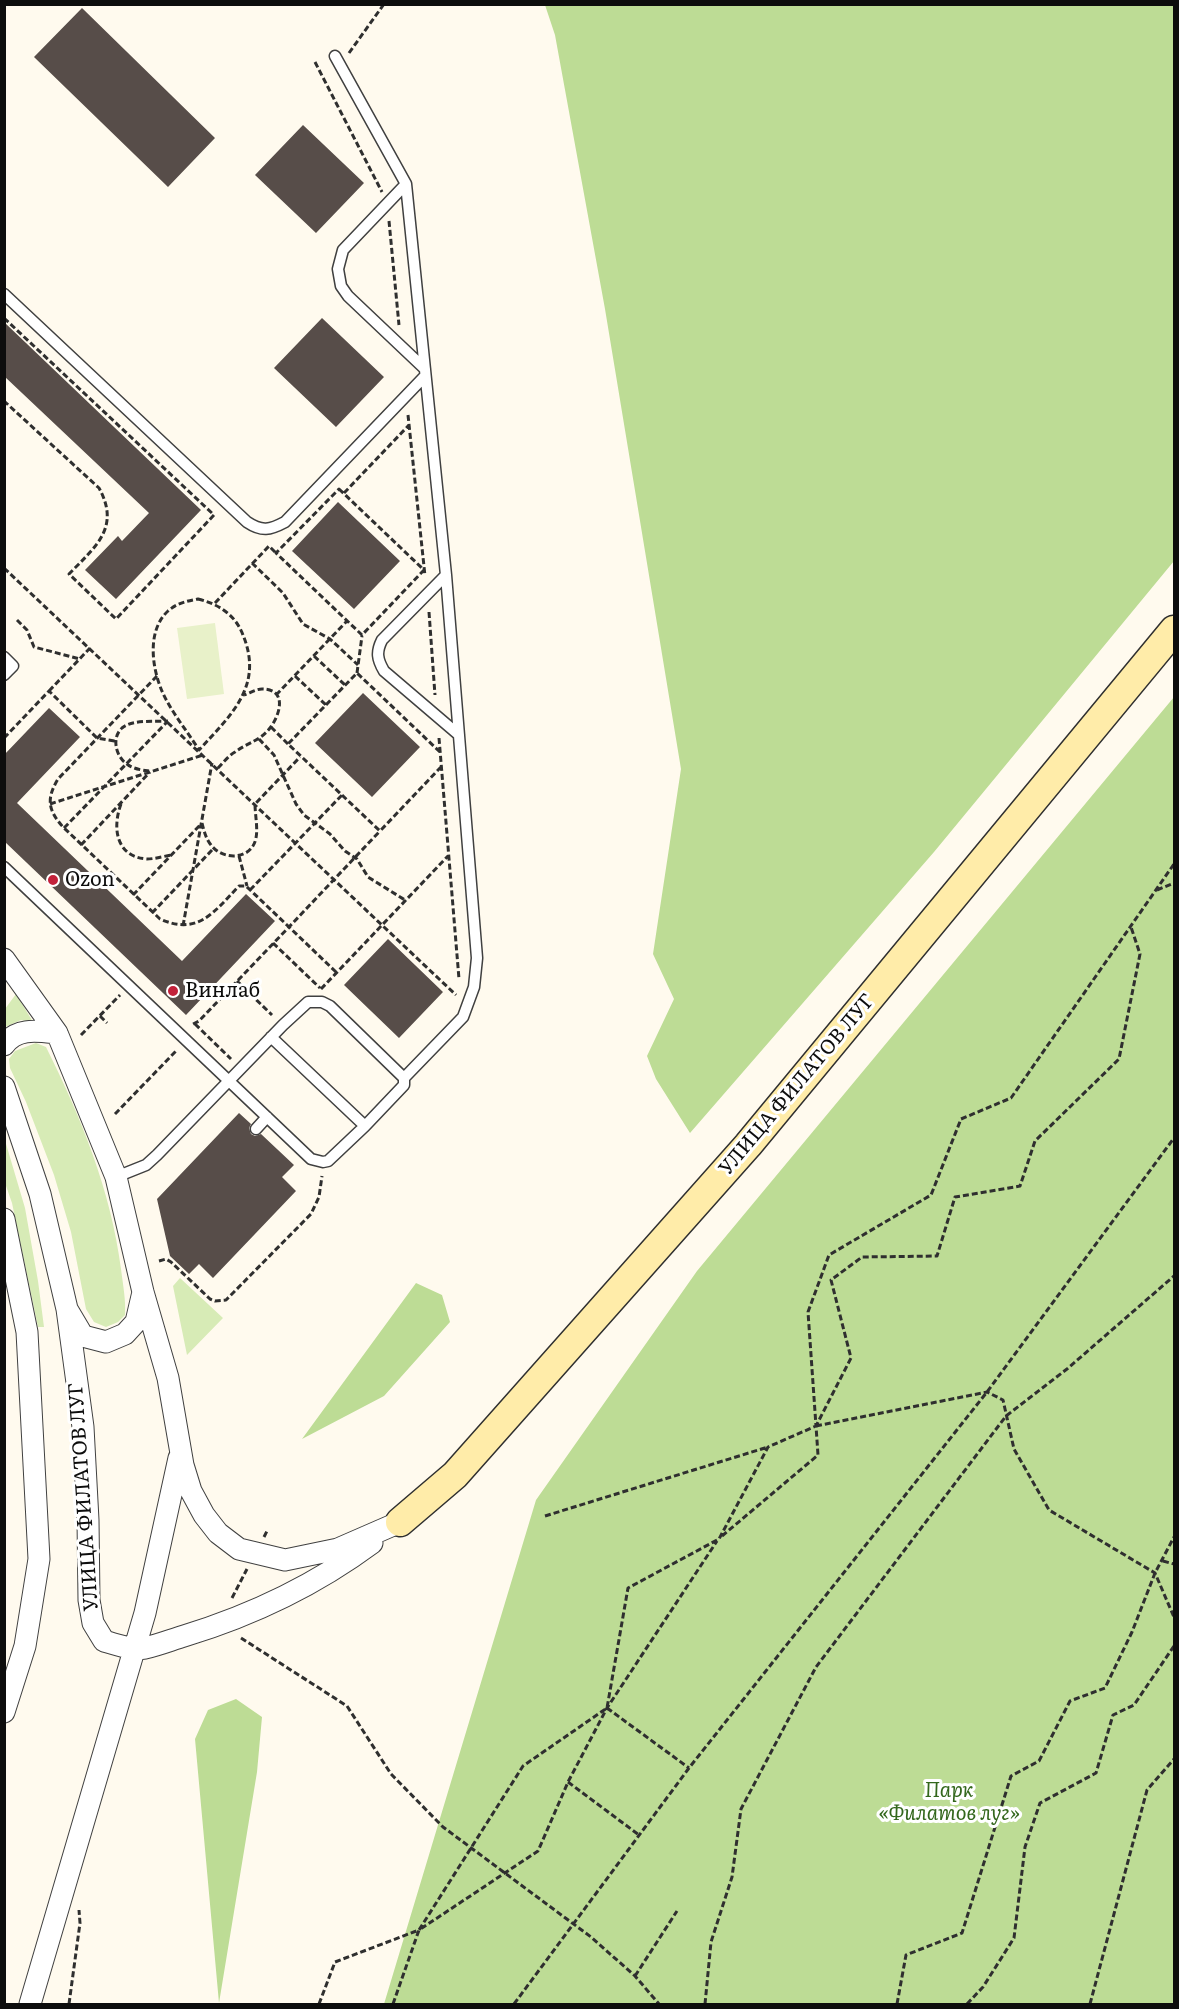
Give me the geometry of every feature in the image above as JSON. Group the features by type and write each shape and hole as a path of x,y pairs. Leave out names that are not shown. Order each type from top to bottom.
{"street":[{"name":"УЛИЦА ФИЛАТОВ ЛУГ","path":"67,1309 83,1427 89,1600 93,1623 105,1641 123,1647 143,1648 219,1624 266,1606 337,1569 400,1522 455,1475 748,1145 1174,630"},
{"name":"УЛИЦА ФИЛАТОВ ЛУГ","path":"7,962 57,1033 116,1178 143,1292 168,1378 191,1491 204,1515 218,1533 239,1549 285,1560 338,1549 400,1522"},
{"path":"4,990 7,986 7,962"},
{"path":"4,1045 9,1038 28,1030 57,1033"},
{"path":"4,1087 40,1194 67,1309 83,1336 106,1342 125,1334 136,1322 143,1292"},
{"path":"4,1219 27,1332 39,1559 25,1646 4,1712"},
{"path":"30,2004 145,1613 181,1450"}],"lane":[{"path":"4,867 311,1159 323,1162 335,1156 404,1085 404,1078 463,1017 474,987 477,958 446,574 406,184 338,60"},
{"path":"406,184 343,250 339,259 338,278 348,296 425,373"},
{"path":"4,294 247,522 264,530 273,529 285,522 425,373"},
{"path":"446,574 382,640 377,649 378,661 384,671 459,735"},
{"path":"4,657 13,666 4,675"},
{"path":"116,1178 152,1160 301,1006 308,1002 322,1002 330,1006 404,1078"},
{"path":"271,1037 365,1126"},
{"path":"256,1129 267,1117"}],"path":[{"path":"338,60 384,4"},
{"path":"315,62 387,203"},
{"path":"4,318 214,515 116,619 69,574 100,542 108,514 104,496 99,488 4,401"},
{"path":"344,494 409,425"},
{"path":"276,554 339,489 424,570 362,635 357,673 288,744"},
{"path":"214,603 269,546 362,635"},
{"path":"252,563 283,593 303,624 330,639 358,665"},
{"path":"4,568 140,694 457,997"},
{"path":"4,577 9,572"},
{"path":"198,599 214,603 226,611 240,628 249,649 250,664 248,681 234,711 199,750 167,703 157,676 154,650 156,629 168,611 181,603 198,599"},
{"path":"17,620 27,630 34,647 80,659"},
{"path":"276,695 347,621"},
{"path":"4,738 90,648"},
{"path":"314,656 345,686"},
{"path":"357,673 440,752"},
{"path":"157,676 58,779 52,788 50,804 54,816 81,845 160,919 173,925 183,926 199,922 211,915 238,886 249,889 336,972"},
{"path":"295,676 326,705"},
{"path":"218,768 232,753 259,739 271,728 280,709 280,702 276,695 264,689 243,695"},
{"path":"49,692 97,738 115,741"},
{"path":"151,772 126,764 119,755 115,741 123,728 134,723 168,721"},
{"path":"64,828 168,721"},
{"path":"271,728 380,831"},
{"path":"259,739 274,755 296,804 304,815 330,834 345,851 355,857 368,877 405,900"},
{"path":"50,804 204,755"},
{"path":"202,823 206,838 218,853 239,856 248,850 256,837 255,804 301,756"},
{"path":"183,926 212,763"},
{"path":"115,1114 187,1040 195,1024 441,767"},
{"path":"81,845 151,772"},
{"path":"249,889 342,795"},
{"path":"122,802 115,825 118,840 125,849 135,856 148,859 171,855"},
{"path":"134,895 202,823"},
{"path":"152,913 214,848"},
{"path":"239,856 249,889"},
{"path":"382,925 448,856"},
{"path":"393,2004 419,1930 523,1766 607,1708 628,1588 719,1539 818,1455 808,1312 829,1255 931,1195 961,1119 1011,1098 1174,864"},
{"path":"1156,890 1174,883"},
{"path":"816,1426 851,1358 831,1280 862,1257 937,1256 955,1197 1020,1186 1035,1140 1119,1059 1140,954 1131,927"},
{"path":"273,943 321,988 308,1002"},
{"path":"237,981 283,1025"},
{"path":"81,1035 129,986"},
{"path":"100,1016 107,1023"},
{"path":"187,1025 195,1024"},
{"path":"195,1024 240,1069"},
{"path":"514,2004 689,1768 987,1392 1174,1138"},
{"path":"159,1261 166,1259 171,1262 210,1299 226,1300 311,1214 319,1197 323,1162"},
{"path":"705,2004 711,1942 732,1877 741,1809 816,1667 1006,1416 1067,1369 1174,1276"},
{"path":"545,1516 768,1447 816,1426 987,1392 1002,1400 1014,1449 1049,1510 1155,1573 1174,1617"},
{"path":"319,2004 335,1962 419,1930 538,1851 568,1782 607,1708 719,1539 768,1447"},
{"path":"268,1529 219,1624 347,1706 391,1774 443,1827 591,1937 635,1976 659,2004"},
{"path":"897,2004 906,1955 962,1933 1011,1776 1039,1761 1070,1701 1105,1688 1132,1632 1155,1573 1174,1537"},
{"path":"1163,1561 1174,1564"},
{"path":"967,2004 983,1987 1014,1938 1025,1847 1040,1803 1096,1773 1113,1715 1134,1705 1174,1646"},
{"path":"607,1708 689,1768"},
{"path":"1090,2004 1147,1790 1174,1759"},
{"path":"568,1782 640,1835"},
{"path":"635,1976 677,1911"}],"green space":[{"path":"545,5 1174,5 1174,561 934,852 690,1133 656,1079 647,1056 674,999 653,954 681,769 605,309 555,35"},
{"path":"215,623 224,694 187,699 177,628"},
{"name":"Парк «Филатов луг»","path":"1174,697 1174,2004 384,2004 536,1500 697,1271"},
{"path":"16,994 33,1022 21,1020 5,1027 5,1009"},
{"path":"36,1043 46,1047 71,1100 93,1155 110,1211 121,1269 125,1315 118,1322 106,1327 94,1322 86,1309 71,1232 54,1175 26,1102 10,1068 9,1059 15,1051"},
{"path":"4,1137 25,1208 44,1327 38,1327 12,1203 5,1183"},
{"path":"180,1278 223,1318 187,1355 173,1286"},
{"path":"416,1283 442,1295 450,1322 384,1396 302,1439"},
{"path":"236,1699 262,1717 257,1772 219,2003 195,1739 208,1710"}],"building":[{"path":"82,8 215,138 168,187 34,57"},
{"path":"303,125 364,183 316,233 255,175"},
{"path":"322,318 384,377 336,427 274,368"},
{"path":"4,322 201,510 116,599 85,570 118,536 122,541 149,513 4,376"},
{"path":"338,502 400,561 354,609 292,551"},
{"path":"363,693 420,747 372,797 315,743"},
{"path":"49,708 80,737 17,803 182,961 246,894 275,921 186,1015 4,841 4,755"},
{"path":"388,939 443,992 399,1038 344,985"},
{"path":"239,1113 251,1124 249,1128 251,1134 255,1136 261,1134 294,1165 282,1177 296,1191 213,1278 199,1264 189,1274 170,1256 157,1199"}],"place":[{"name":"Ozon","path":"53,880"},
{"name":"Винлаб","path":"173,991"}]}
